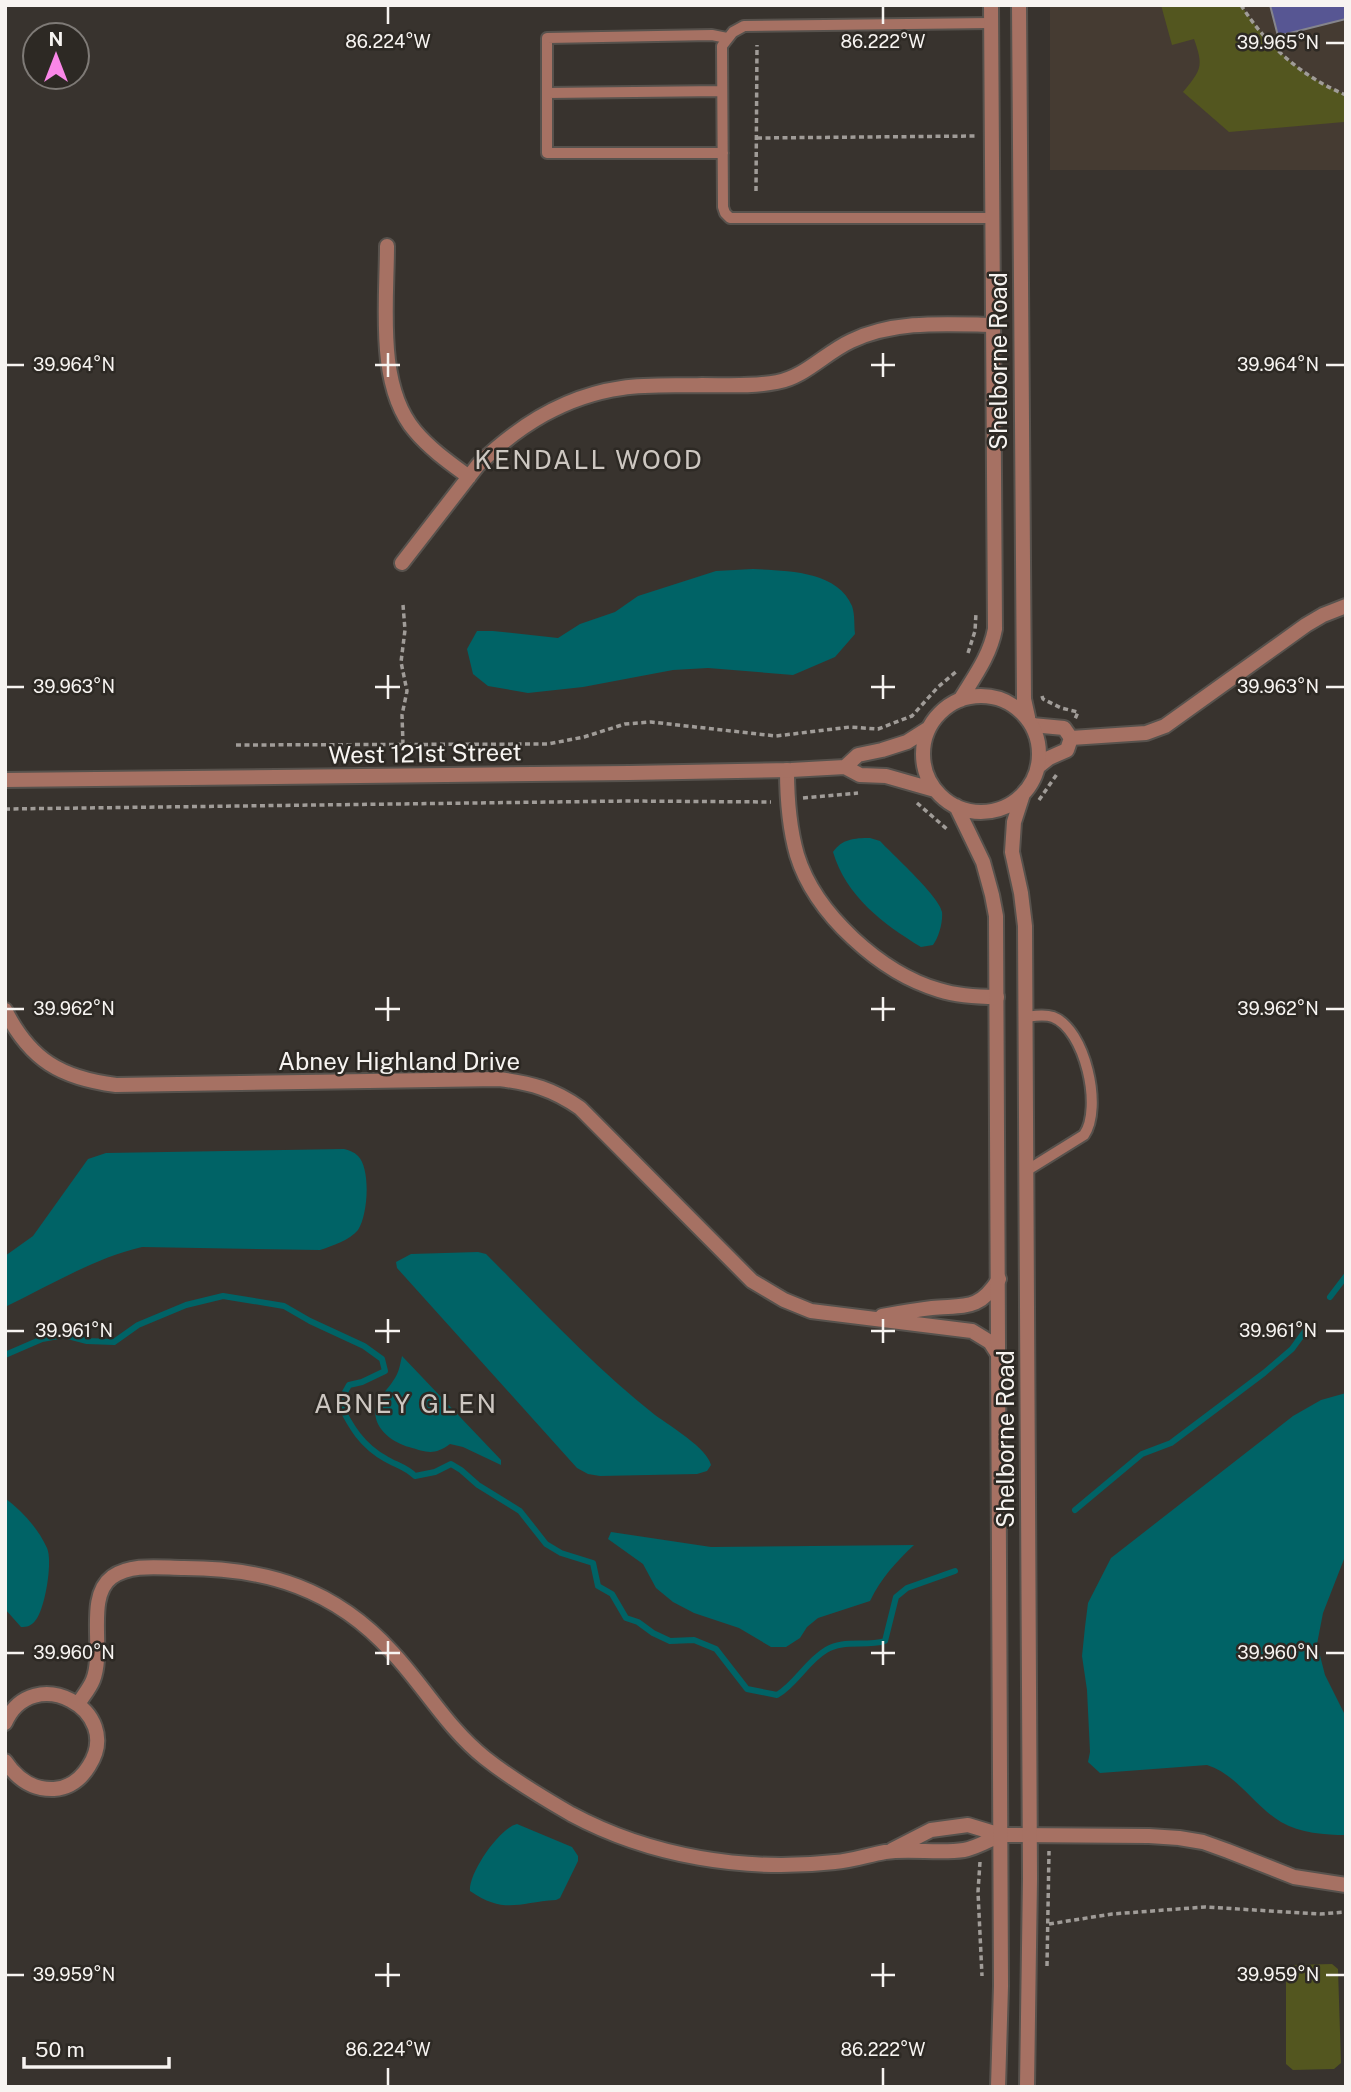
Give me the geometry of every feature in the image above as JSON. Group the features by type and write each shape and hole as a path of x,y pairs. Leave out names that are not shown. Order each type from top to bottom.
{"street":[{"name":"Shelborne Road","path":"960,699 987,656 995,629 991,5"},
{"name":"Shelborne Road","path":"1019,5 1024,699 1030,721"},
{"path":"387,246 387,355 398,401 414,431 469,477"},
{"path":"402,563 469,477 492,452 528,424 555,408 586,396 624,387 779,382 803,372 849,342 892,327 930,324 993,325"},
{"path":"1072,738 1146,733 1165,726 1306,625 1346,606"},
{"path":"971,696 993,697 1010,703 1030,721 1038,737 1039,766 1023,794 1002,809 977,812 956,806 935,790 924,767 924,743 929,727 938,715 960,699 971,696"},
{"path":"1030,721 1064,728 1072,738"},
{"name":"West 121st Street","path":"845,767 858,755 907,742 929,727"},
{"path":"1039,766 1067,750 1072,738"},
{"name":"West 121st Street","path":"5,780 257,779 845,767 860,775 886,776 935,790"},
{"path":"787,770 788,799 798,858 821,901 848,934 882,961 917,982 953,994 997,997"},
{"name":"Shelborne Road","path":"1023,794 1014,822 1012,852 1025,926 1023,1835 1027,2087"},
{"name":"Shelborne Road","path":"956,806 983,862 996,916 1001,1835 998,2087"},
{"name":"Abney Highland Drive","path":"5,1010 30,1049 60,1069 96,1083 116,1085 499,1079 545,1088 580,1108 752,1281 784,1300 811,1311 972,1331 990,1342 999,1356"},
{"name":"Abney Highland Drive","path":"863,1319 930,1308 964,1307 990,1294 999,1279"},
{"path":"78,1704 93,1680 97,1658 98,1601 103,1587 112,1577 125,1570 138,1568 212,1568 254,1573 290,1582 342,1609 367,1627 393,1652 452,1725 486,1758 571,1814 599,1827 675,1853 718,1862 757,1865 838,1862 887,1852 966,1850 1001,1835"},
{"path":"5,1723 19,1704 33,1697 48,1694 64,1696 78,1704 89,1715 97,1745 85,1774 72,1784 57,1789 41,1789 26,1784 5,1762"},
{"path":"887,1852 931,1830 968,1825 1001,1835 1178,1838 1228,1850 1294,1877 1346,1885"}],"lane":[{"path":"991,23 744,26 733,32 722,46 722,91 723,207 730,218 992,218"},
{"path":"723,152 547,153 547,38 712,35 727,38"},
{"path":"547,93 722,91"},
{"path":"1025,1017 1054,1017 1065,1025 1085,1063 1093,1102 1091,1118 1084,1135 1026,1171"}],"path":[{"path":"1241,5 1279,52 1312,78 1346,94"},
{"path":"756,191 757,45"},
{"path":"757,138 975,136"},
{"path":"402,605 405,630 401,663 407,691 402,715 403,744"},
{"path":"966,659 969,649"},
{"path":"236,745 548,744 584,737 625,724 650,722 776,736 850,727 878,729 912,716 938,687 960,669"},
{"path":"1040,691 1043,699 1061,708 1078,712"},
{"path":"5,809 601,802 762,803 859,793"},
{"path":"911,801 934,817 953,837"},
{"path":"979,1875 983,1983"},
{"path":"1049,1924 1112,1914 1205,1907 1309,1913 1346,1912"}],"shaded area":[{"path":"1050,5 1346,5 1346,170 1050,170"}],"green space":[{"path":"1161,5 1241,5 1262,33 1286,58 1315,79 1346,95 1344,122 1229,132 1183,92 1199,68 1197,48 1194,39 1172,45"},
{"path":"1332,1964 1338,1969 1341,2063 1334,2069 1293,2070 1286,2064 1286,1971 1292,1965"}],"water":[{"path":"753,569 794,572 835,585 845,594 852,606 855,634 835,657 793,675 708,668 673,670 583,687 528,693 488,686 473,674 467,649 477,631 558,638 580,624 615,612 638,596 716,571"},
{"path":"870,838 880,841 925,886 939,905 942,912 941,925 933,945 921,947 893,929 868,907 847,882 833,852 840,844 849,840"},
{"path":"344,1149 355,1153 362,1162 367,1192 364,1214 358,1230 340,1242 320,1250 142,1247 89,1265 5,1307 5,1256 33,1236 88,1159 106,1153"},
{"path":"411,1254 486,1254 611,1377 703,1452 711,1465 707,1471 697,1474 600,1476 577,1468 397,1268 396,1262"},
{"path":"402,1356 501,1460 501,1465 463,1447 450,1444 434,1452 402,1445 383,1432 376,1419 377,1404 397,1375"},
{"path":"1346,1393 1346,1554 1323,1613 1317,1644 1325,1675 1346,1717 1346,1835 1313,1833 1281,1822 1228,1776 1207,1765 1100,1773 1088,1762 1090,1752 1087,1690 1082,1656 1088,1603 1111,1558 1293,1416 1321,1400"},
{"path":"5,1498 34,1527 49,1554 42,1607 35,1621 25,1627 21,1627 5,1609"},
{"path":"611,1532 711,1547 914,1545 889,1571 870,1601 818,1618 807,1627 800,1638 786,1647 771,1647 739,1628 694,1613 673,1602 656,1588 643,1564 608,1539"},
{"path":"517,1824 572,1847 578,1856 560,1898 503,1905 470,1891 474,1874 486,1853 502,1834"}],"building":[{"path":"1270,5 1346,5 1346,19 1278,36"}],"waterway":[{"path":"1330,1297 1346,1276"},
{"path":"5,1355 42,1339 64,1335 87,1341 114,1342 138,1325 186,1305 223,1296 284,1306 364,1346 382,1359 385,1371 349,1385 339,1403 353,1428 370,1448 415,1476 435,1472 451,1464 461,1470 478,1485 520,1511 546,1544 561,1553 593,1563 598,1586 612,1594 626,1618 670,1641 694,1640 716,1649 747,1689 777,1695 826,1650 840,1645 885,1641 896,1597 907,1588 955,1571"},
{"path":"1075,1510 1142,1454 1171,1443 1264,1373 1292,1349 1308,1327"}],"district":[{"name":"KENDALL WOOD","path":"589,459"},
{"name":"ABNEY GLEN","path":"406,1403"}]}
